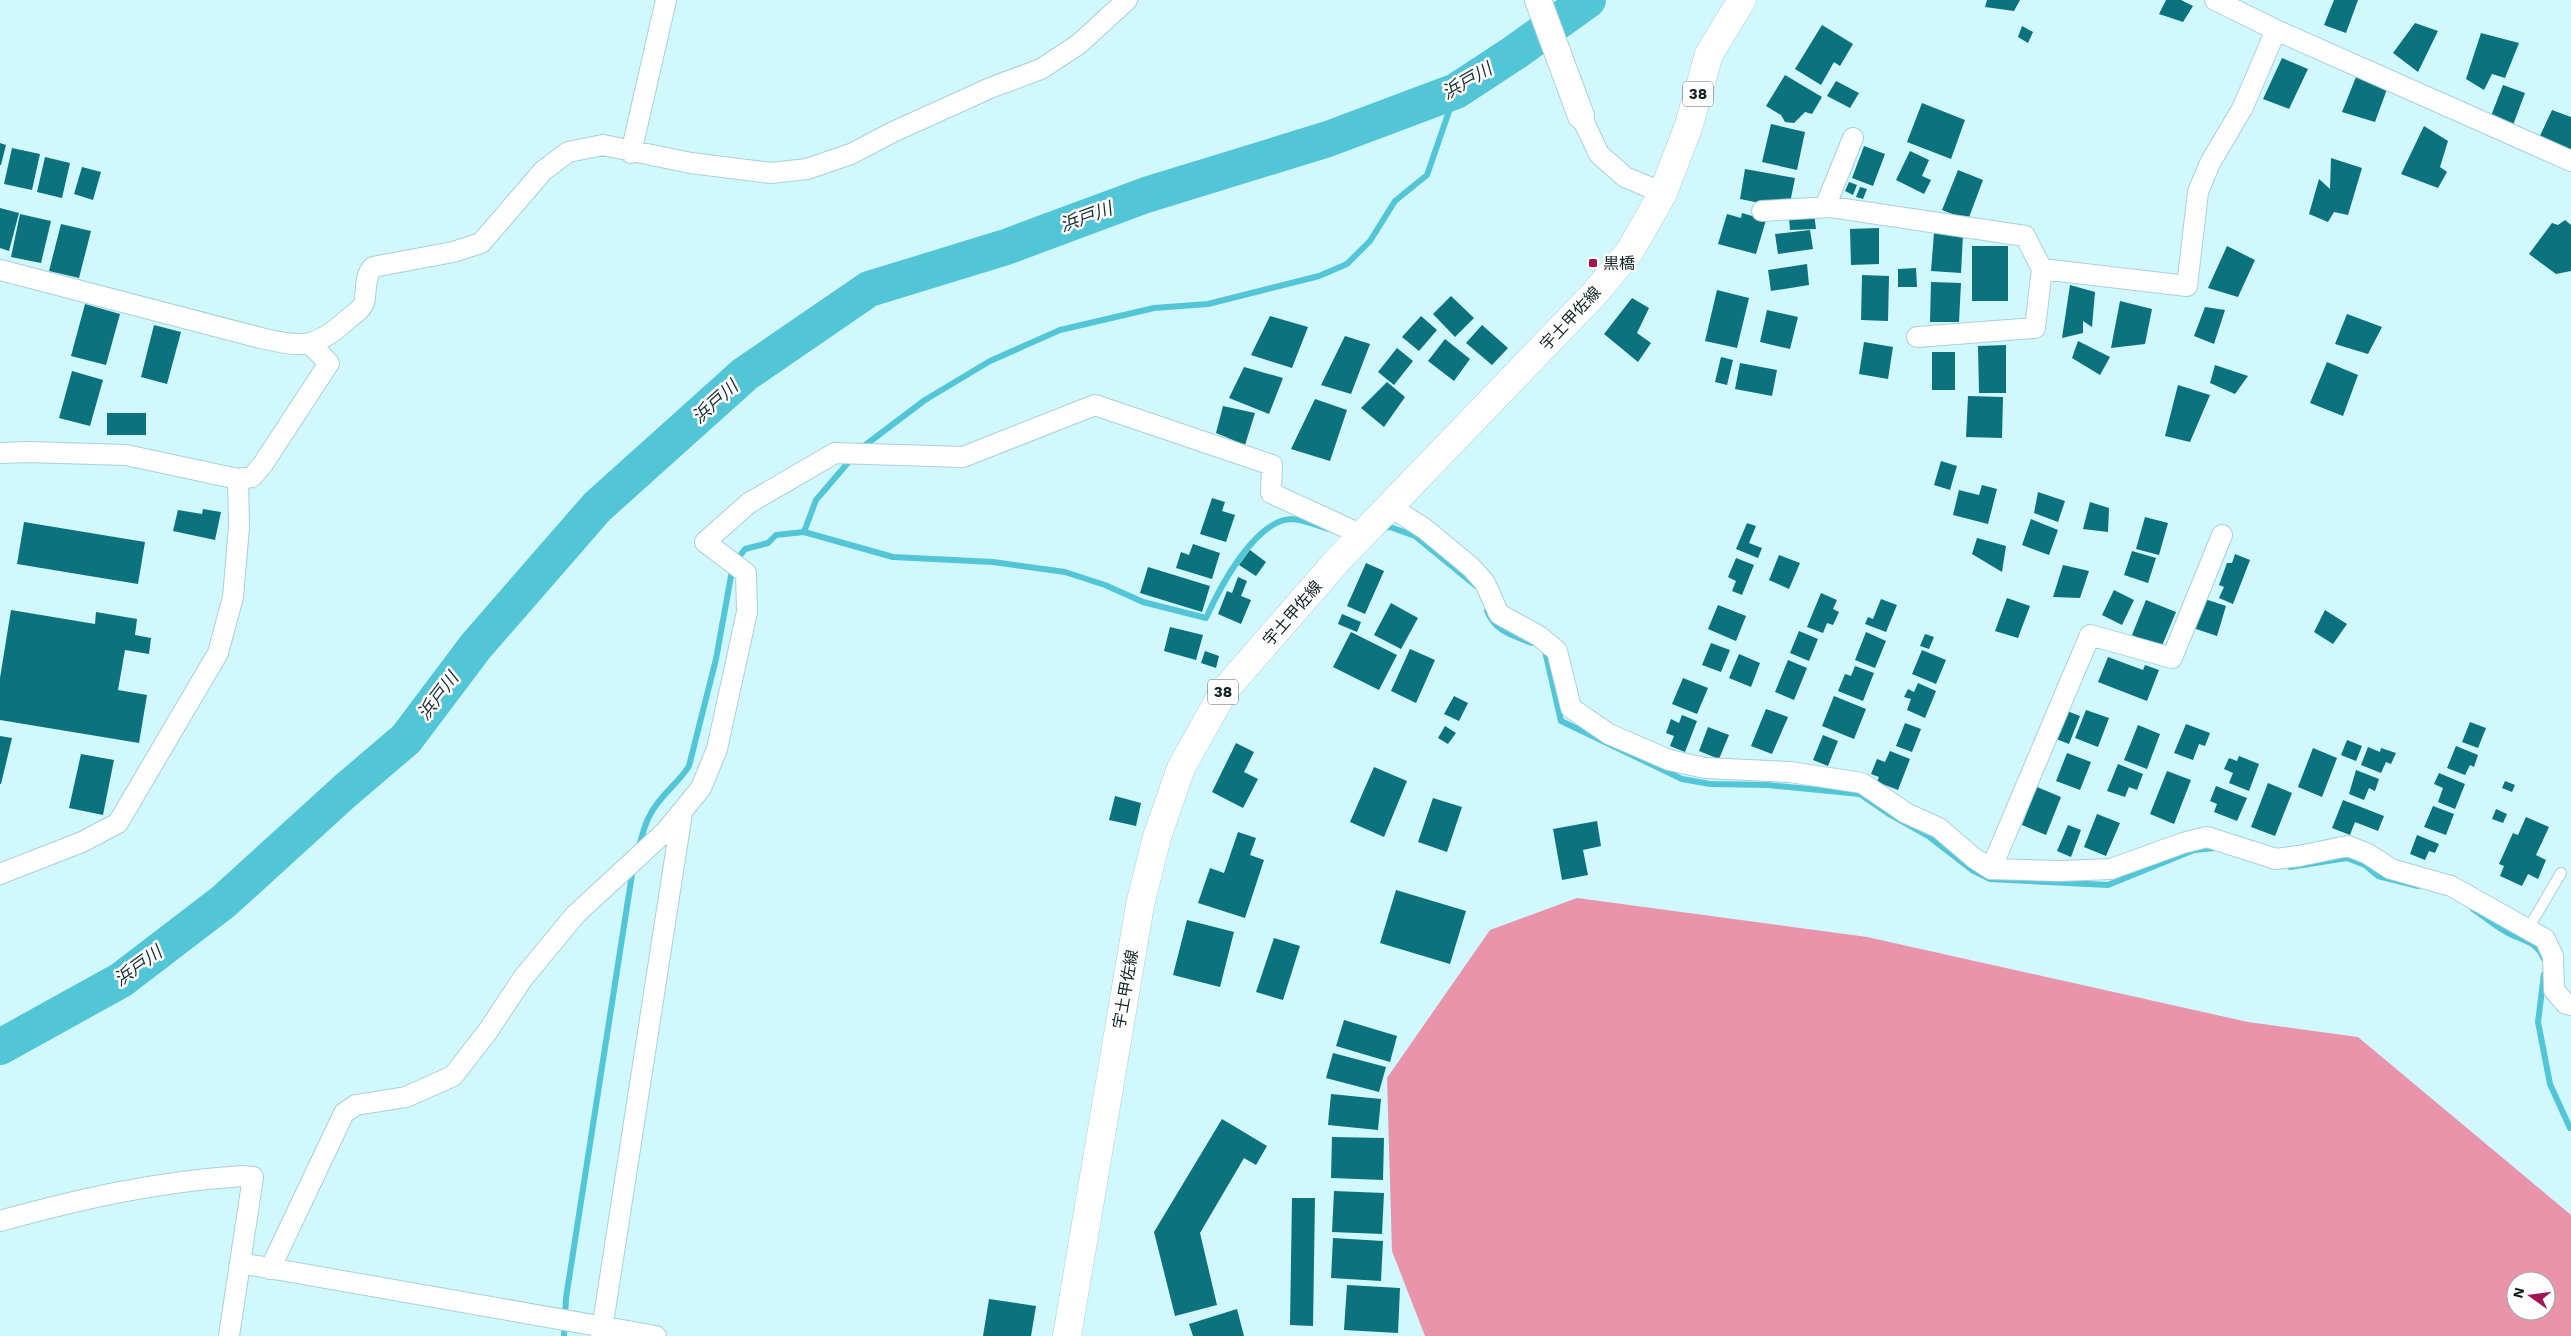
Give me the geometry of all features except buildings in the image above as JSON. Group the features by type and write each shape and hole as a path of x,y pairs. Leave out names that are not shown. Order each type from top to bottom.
{"main road":[{"name":"宇土甲佐線","path":"1067,1336 1140,905 1157,837 1181,768 1224,691 1338,560 1595,293 1630,251 1663,193 1689,125 1709,54 1742,0"}],"street":[{"path":"631,153 666,0"},
{"path":"0,270 293,346 311,345 331,334 363,305 369,271 373,267 453,252 481,243 543,171 568,152 602,145 631,153 726,168 771,173 806,170 851,154 964,100 1041,69 1079,44 1127,0"},
{"path":"1538,0 1581,116 1599,154 1625,177 1663,193"},
{"path":"2215,0 2276,30 2571,161"},
{"path":"2042,269 2187,286 2198,192 2210,163 2243,107 2276,30"},
{"path":"1825,207 1853,138"},
{"path":"1762,211 1825,207 2024,236 2042,269 2035,328 1917,337"},
{"path":"0,453 126,455 238,479 252,477 329,363 311,345"},
{"path":"270,1269 344,1113 356,1105 406,1097 452,1076 488,1031 523,978 576,914 666,831 701,788 717,749 747,612 746,573 704,542 749,503 835,453 963,457 1095,405 1272,465 1271,493 1362,535"},
{"path":"0,874 82,842 118,823 218,654 233,597 239,527 238,479"},
{"path":"1390,506 1425,528 1472,568 1485,583 1499,614 1539,636 1557,651 1570,708 1609,734 1669,760 1705,768 1790,772 1862,783 1906,813 1939,828 1974,858 1991,869 2052,871 2111,869 2207,836 2276,858 2299,856 2348,846 2391,869 2451,886 2545,939 2553,956 2554,990 2566,1004 2571,1006"},
{"path":"1991,869 2090,635 2172,658 2222,535"},
{"path":"602,1332 682,812"},
{"path":"0,1221 78,1200 163,1183 234,1176 253,1177 229,1336"},
{"path":"240,1263 602,1332 656,1336"}],"lane":[{"path":"2528,928 2561,873"}],"shaded area":[{"path":"1577,898 1867,937 2248,1022 2358,1037 2571,1215 2571,1336 1425,1336 1392,1251 1387,1078 1490,930"}],"waterway":[{"name":"浜戸川","path":"0,1047 121,980 223,902 345,791 406,739 476,646 597,507 745,374 869,289 1006,247 1146,195 1328,139 1456,91 1514,53 1588,0"},
{"path":"860,449 925,400 990,361 1060,330 1154,308 1208,304 1319,276 1347,264 1370,241 1395,201 1427,175 1456,91"},
{"path":"804,532 816,500 852,458"},
{"path":"638,849 646,823 654,808 689,766 716,659 733,565 745,549 768,543 776,535 804,532 893,557 993,562 1065,572 1105,585 1143,602 1206,618 1229,574 1251,544 1264,531 1277,523 1291,519 1305,521 1329,529"},
{"path":"1381,528 1390,527 1415,536 1476,586"},
{"path":"1487,611 1495,624 1505,632 1532,643"},
{"path":"1543,649 1561,721 1682,779 1710,784 1768,785 1860,794 1889,814 1928,836 1972,870 1990,879 2108,885 2194,850 2216,848"},
{"path":"2290,867 2347,858 2365,865 2378,876 2418,886"},
{"path":"564,1336 566,1298 633,868"},
{"path":"2473,909 2502,930 2535,946 2544,959"},
{"path":"2544,974 2538,1022 2550,1084 2570,1128"}],"place":[{"name":"黒橋","path":"1593,263"}]}
